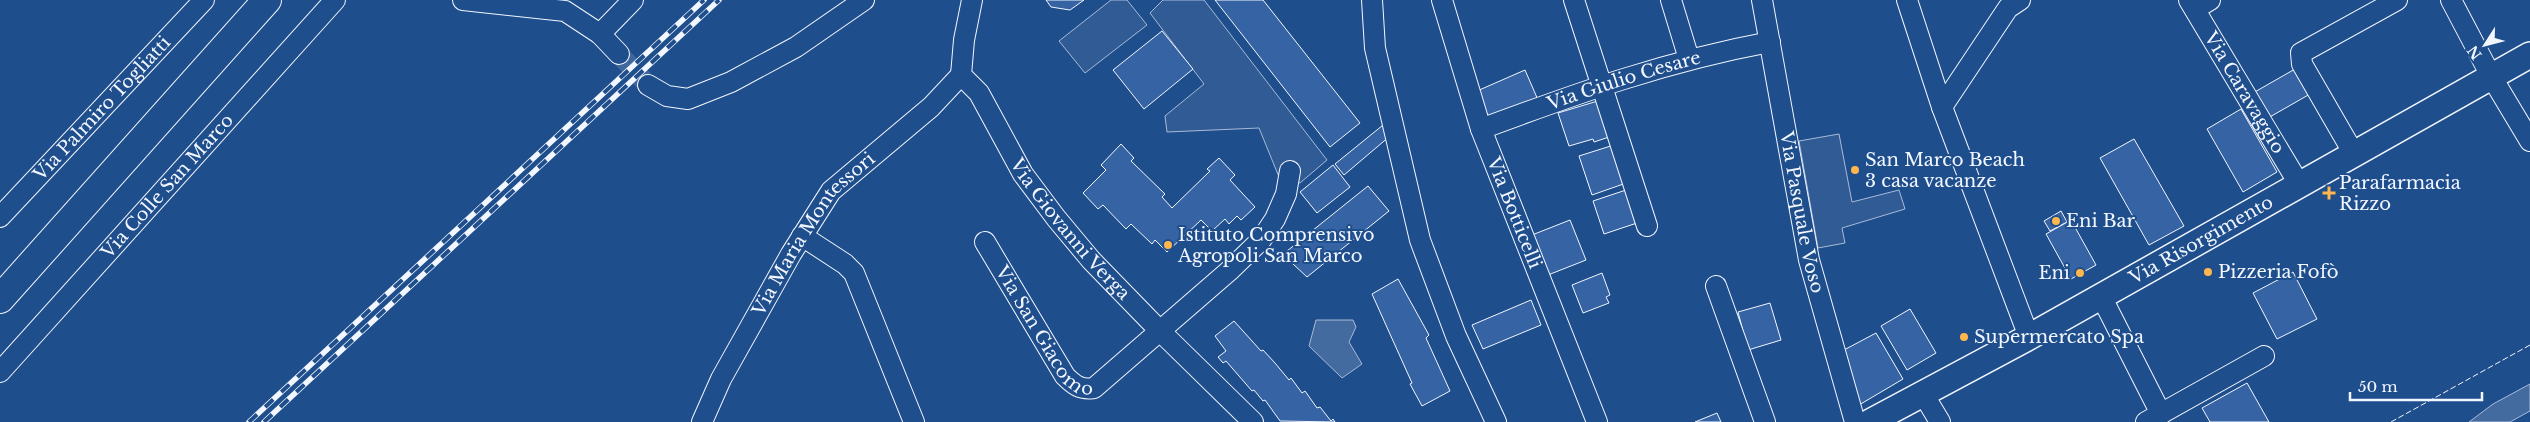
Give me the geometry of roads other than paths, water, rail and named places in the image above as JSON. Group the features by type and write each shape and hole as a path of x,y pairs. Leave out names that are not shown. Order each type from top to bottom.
{"highway":[{"path":"0,299 267,0"}],"main road":[{"name":"Via Risorgimento","path":"1870,422 1922,392 2029,337 2530,55"}],"street":[{"name":"Via Palmiro Togliatti","path":"0,217 204,0"},
{"name":"Via Colle San Marco","path":"0,372 335,0"},
{"path":"463,0 566,11 600,34 619,54"},
{"path":"600,34 633,0"},
{"path":"648,85 667,96 688,99 731,82 796,47 864,0"},
{"path":"961,75 972,0"},
{"path":"1372,0 1374,48 1420,240 1456,336 1496,422"},
{"name":"Via Botticelli","path":"1442,0 1481,130 1597,422"},
{"path":"1574,0 1647,226"},
{"path":"1671,0 1689,59"},
{"name":"Via Pasquale Voso","path":"1762,0 1808,260 1855,422"},
{"path":"1907,0 1942,107 2029,337"},
{"path":"1942,107 2008,8 2020,0"},
{"path":"2354,154 2302,64 2302,53 2397,0"},
{"path":"2451,0 2530,141"},
{"name":"Via Caravaggio","path":"2198,3 2299,184"},
{"name":"Via Giulio Cesare","path":"1481,130 1601,85 1689,59 1770,42"},
{"name":"Via Maria Montessori","path":"702,422 721,378 802,236 831,191 931,107 961,75"},
{"name":"Via Giovanni Verga","path":"961,75 979,93 1023,174 1091,260 1253,422"},
{"name":"Via San Giacomo","path":"986,242 1065,376 1074,385 1084,389 1094,388 1229,271 1261,240 1275,219 1286,194 1290,170"},
{"path":"802,236 845,264 854,273 914,422"},
{"path":"1716,286 1765,422"},
{"path":"2101,296 2154,418 2264,356"},
{"path":"1922,392 1940,422"}],"tunnel":[{"path":"619,54 648,85"}],"railway":[{"path":"249,422 704,0"},
{"path":"264,422 719,0"}],"place":[{"name":"San Marco Beach 3 casa vacanze","path":"1855,170"},
{"name":"Parafarmacia Rizzo","path":"2329,193"},
{"name":"Eni Bar","path":"2056,221"},
{"name":"Istituto Comprensivo Agropoli San Marco","path":"1168,245"},
{"name":"Pizzeria Fofò","path":"2208,272"},
{"name":"Eni","path":"2080,273"},
{"name":"Supermercato Spa","path":"1964,337"}]}
